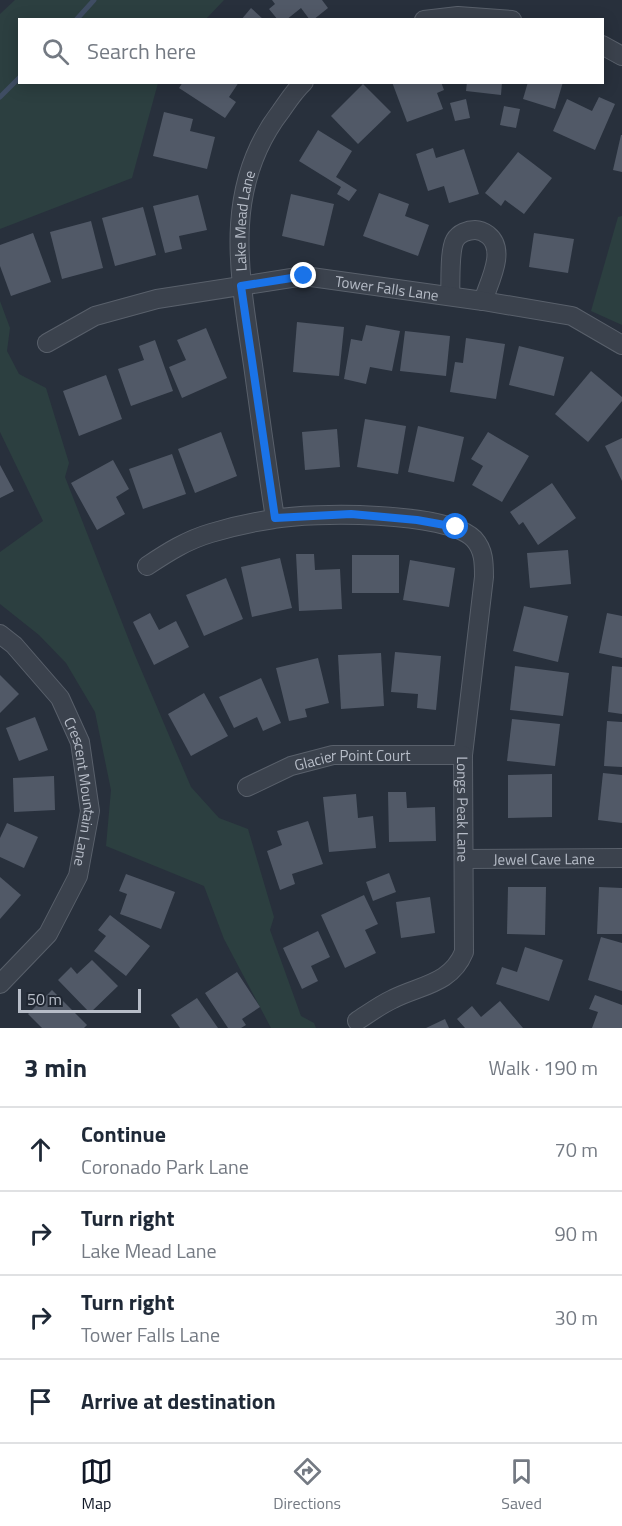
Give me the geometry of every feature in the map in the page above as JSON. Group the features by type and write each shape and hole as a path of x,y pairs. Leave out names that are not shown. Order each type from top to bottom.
{"street":[{"path":"430,18 458,8 503,18"},
{"path":"604,46 622,56"},
{"name":"Lake Mead Lane","path":"275,518 241,286 238,242 241,203 252,160 271,124 302,84"},
{"path":"450,296 453,248 456,239 464,232 483,231 491,237 496,246 497,256 483,300"},
{"name":"Tower Falls Lane","path":"47,343 95,316 158,299 304,276 483,300 572,316 622,345"},
{"name":"Longs Peak Lane","path":"275,518 351,514 417,520 456,527 474,539 484,556 484,577 463,755 464,952 459,964 449,975 392,999 357,1022"},
{"path":"147,566 182,543 212,532 275,518"},
{"name":"Crescent Mountain Lane","path":"0,634 14,645 60,698 80,741 90,811 78,876 58,915 48,934 0,984"},
{"name":"Glacier Point Court","path":"247,787 291,766 333,755 463,755"},
{"name":"Jewel Cave Lane","path":"464,859 622,858"}],"shaded area":[{"path":"15,0 224,0 207,18 18,18 18,84 158,84 132,178 0,229 0,14"},
{"path":"622,216 622,325 591,311 618,217"},
{"path":"0,301 10,328 7,351 19,374 46,388 69,463 65,477 134,653 191,787 219,818 248,829 274,917 270,930 301,1016 314,1023 316,1028 271,1028 224,939 204,886 106,846 111,790 95,712 66,663 39,635 0,604 0,552 43,521 0,432"}],"building":[{"path":"272,0 322,0 328,8 316,18 308,18 301,8 288,18 276,18 269,9 275,4"},
{"path":"251,8 262,18 243,18"},
{"path":"182,84 238,84 229,97 236,102 225,118 179,88"},
{"path":"363,84 391,112 358,144 331,116"},
{"path":"393,84 442,84 444,90 437,93 443,109 407,122"},
{"path":"467,84 502,84 501,95 466,91"},
{"path":"527,84 562,84 555,109 523,99"},
{"path":"599,97 615,104 595,150 553,131 567,99 592,111"},
{"path":"466,99 470,118 455,121 450,103"},
{"path":"504,106 520,109 516,128 500,125"},
{"path":"164,112 193,119 190,131 215,137 207,169 153,156"},
{"path":"318,130 352,151 336,177 357,190 349,201 337,194 341,187 299,161"},
{"path":"622,135 622,172 613,170"},
{"path":"433,148 436,158 464,149 479,194 449,203 444,186 428,191 416,154"},
{"path":"518,152 552,178 524,214 505,200 501,206 485,193"},
{"path":"379,193 409,204 405,216 429,225 418,256 363,236"},
{"path":"291,194 334,204 324,246 282,236"},
{"path":"198,195 207,230 179,236 182,249 165,253 153,206"},
{"path":"143,207 156,255 115,266 102,218"},
{"path":"91,221 103,268 62,279 50,232"},
{"path":"33,233 51,282 11,296 0,266 0,245"},
{"path":"534,233 574,239 568,273 529,267"},
{"path":"297,322 344,327 339,376 293,372"},
{"path":"366,325 400,331 392,371 370,367 366,384 344,379 351,339 362,341"},
{"path":"206,328 227,378 182,398 169,367 186,360 177,340"},
{"path":"405,331 450,336 446,376 400,371"},
{"path":"466,338 505,344 496,399 450,392 455,362 463,363"},
{"path":"155,340 173,391 131,406 118,369 144,360 139,346"},
{"path":"519,346 564,357 554,396 509,385"},
{"path":"591,371 622,397 622,401 588,442 555,414"},
{"path":"106,375 122,419 79,436 63,391"},
{"path":"365,419 406,426 398,474 357,467"},
{"path":"418,426 464,437 454,482 408,472"},
{"path":"337,429 340,467 305,470 302,432"},
{"path":"221,432 237,476 195,493 178,449"},
{"path":"488,432 529,456 502,502 472,485 483,466 471,459"},
{"path":"622,438 622,481 605,446"},
{"path":"172,454 186,494 143,509 129,469"},
{"path":"113,460 129,489 116,497 125,514 97,530 71,483"},
{"path":"0,465 14,491 0,498"},
{"path":"552,483 576,518 538,545 523,522 519,525 510,512"},
{"path":"568,550 571,584 530,588 527,553"},
{"path":"296,554 314,554 315,570 340,569 342,609 299,611"},
{"path":"352,555 399,555 399,593 352,593"},
{"path":"280,558 292,608 252,617 241,567"},
{"path":"410,560 455,568 449,607 403,600"},
{"path":"226,578 243,619 204,636 186,595"},
{"path":"524,606 568,616 558,662 513,651"},
{"path":"150,613 159,630 176,621 189,647 154,665 133,622"},
{"path":"607,613 622,616 622,658 599,653"},
{"path":"395,652 441,656 436,710 417,708 418,694 391,692"},
{"path":"381,653 384,706 341,709 338,655"},
{"path":"318,658 329,703 305,709 307,717 289,721 276,668"},
{"path":"515,666 569,673 563,716 510,710"},
{"path":"612,666 622,667 622,714 608,712"},
{"path":"0,675 19,694 0,713"},
{"path":"261,678 281,723 263,731 257,717 234,728 219,697"},
{"path":"204,693 228,736 191,756 168,714"},
{"path":"35,717 48,750 19,761 6,728"},
{"path":"512,719 560,724 555,766 507,761"},
{"path":"607,721 622,722 622,767 604,766"},
{"path":"603,773 622,775 622,823 598,820"},
{"path":"552,774 552,817 508,818 508,775"},
{"path":"54,776 55,810 14,812 13,778"},
{"path":"388,792 406,792 407,808 435,807 436,841 389,842"},
{"path":"356,794 358,818 373,816 376,848 329,852 323,797"},
{"path":"308,821 323,864 292,874 295,884 280,890 267,851 282,845 277,831"},
{"path":"7,823 38,837 24,868 0,857 0,838"},
{"path":"389,873 396,892 373,901 366,882"},
{"path":"126,874 175,892 161,929 120,914 127,894 119,891"},
{"path":"0,877 21,895 0,919"},
{"path":"508,887 546,887 545,935 507,934"},
{"path":"599,887 622,888 622,934 597,934"},
{"path":"364,895 378,924 365,930 376,953 345,968 321,915"},
{"path":"430,897 435,933 401,938 396,902"},
{"path":"110,915 150,946 126,976 94,951 106,936 98,930"},
{"path":"318,931 330,957 311,966 318,981 302,989 283,948"},
{"path":"601,937 622,943 622,991 588,980"},
{"path":"525,947 563,960 549,1001 496,984 502,967 517,972"},
{"path":"92,960 118,986 90,1013 58,980 71,967 77,974"},
{"path":"237,972 260,1007 242,1019 246,1025 241,1028 228,1028 205,993"},
{"path":"52,990 87,1025 84,1028 42,1028 28,1014"},
{"path":"595,995 622,1005 622,1028 592,1028 598,1012 589,1009"},
{"path":"197,998 218,1028 180,1028 171,1015"},
{"path":"500,1001 523,1028 465,1028 457,1019 472,1006 481,1017"},
{"path":"445,1019 449,1028 426,1028"}],"waterway":[{"path":"78,18 94,0"},
{"path":"0,97 18,79"}],"route":[{"path":"304,276 241,286 275,518 351,514 417,520 456,527"}]}
